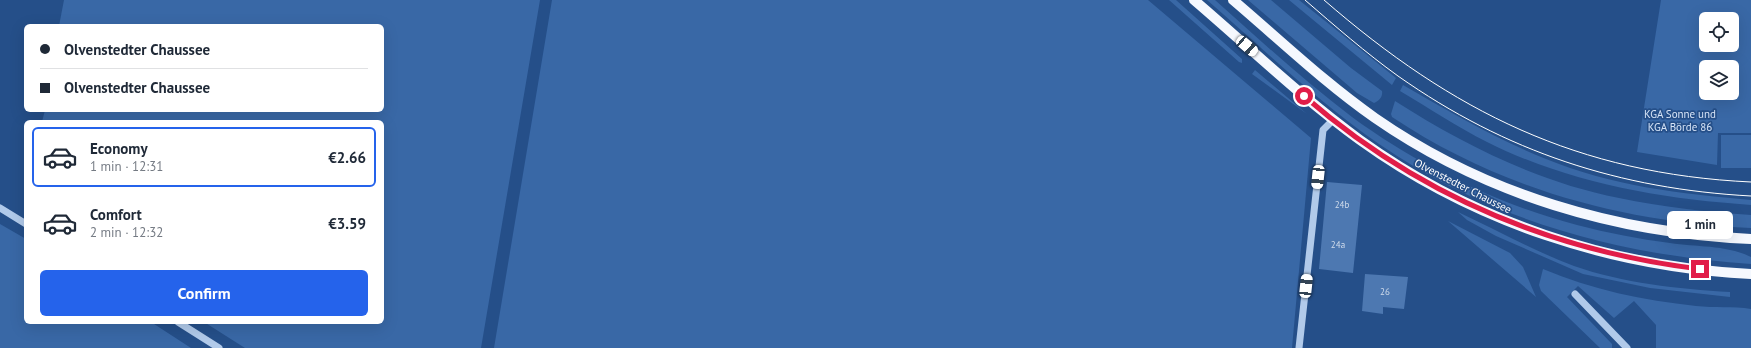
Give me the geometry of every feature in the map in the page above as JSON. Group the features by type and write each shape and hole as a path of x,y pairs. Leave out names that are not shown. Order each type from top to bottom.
{"main road":[{"name":"Olvenstedter Chaussee","path":"1194,0 1333,120 1361,141 1421,180 1468,204 1525,228 1574,244 1645,261 1751,274"},
{"name":"Olvenstedter Chaussee","path":"1234,0 1315,71 1362,109 1413,142 1476,175 1528,197 1606,220 1656,229 1751,239"}],"street":[{"path":"1299,348 1323,130 1333,120"},
{"path":"0,208 24,223"},
{"path":"1574,294 1627,348"},
{"path":"181,324 219,348"}],"green space":[{"path":"64,0 540,0 481,348 245,348 207,324 384,324 384,120 42,120 44,112 384,112 384,24 59,24"},
{"path":"552,0 1148,0 1311,138 1292,348 494,348"},
{"path":"1169,0 1176,0 1242,59 1242,63 1239,62"},
{"path":"1207,0 1215,0 1299,75 1352,117 1404,152 1460,182 1488,195 1577,225 1647,240 1732,250 1751,257 1751,264 1653,252 1604,242 1557,229 1510,213 1465,194 1421,171 1356,128 1291,75"},
{"path":"1248,0 1271,0 1351,68 1382,91 1382,95 1378,101 1374,103 1357,93"},
{"path":"1289,0 1299,0 1396,78 1392,85"},
{"name":"KGA Sonne und KGA Börde 86","path":"1661,0 1751,0 1751,133 1718,133 1717,165 1637,152"},
{"path":"1255,70 1307,114 1252,74"},
{"path":"1403,85 1491,134 1527,151 1571,168 1621,182 1673,192 1751,200 1751,205 1683,198 1616,187 1550,168 1518,156 1465,130 1400,91"},
{"path":"1395,101 1475,147 1531,172 1589,191 1619,198 1668,207 1751,215 1751,228 1656,218 1610,209 1564,197 1519,182 1476,164 1433,142 1392,117 1391,114"},
{"path":"1721,135 1751,135 1751,168 1721,168"},
{"path":"1458,212 1544,254 1593,272 1651,284 1730,292 1730,297 1650,288 1583,274 1496,236 1467,220"},
{"path":"1448,221 1510,253 1523,267 1536,297"},
{"path":"0,224 24,238 24,324 154,324 191,348 0,348"},
{"path":"1543,269 1580,283 1657,301 1696,306 1751,309 1751,348 1656,348 1656,325 1634,301 1614,318 1578,286 1567,297 1612,344 1612,348 1600,348 1541,291 1539,285"}],"building":[{"path":"1327,182 1362,185 1353,273 1319,269"},
{"path":"1365,274 1408,277 1404,309 1383,307 1383,314 1362,311"}],"tram line":[{"path":"1305,0 1362,49 1398,76 1439,103 1480,126 1523,146 1566,162 1610,175 1656,185 1703,192 1751,196"},
{"path":"1324,0 1372,40 1421,75 1470,105 1521,130 1574,150 1629,166 1688,176 1751,182"}],"route":[{"path":"1304,96 1361,141 1404,170 1444,192 1504,220 1574,244 1611,254 1645,261 1700,269"}]}
